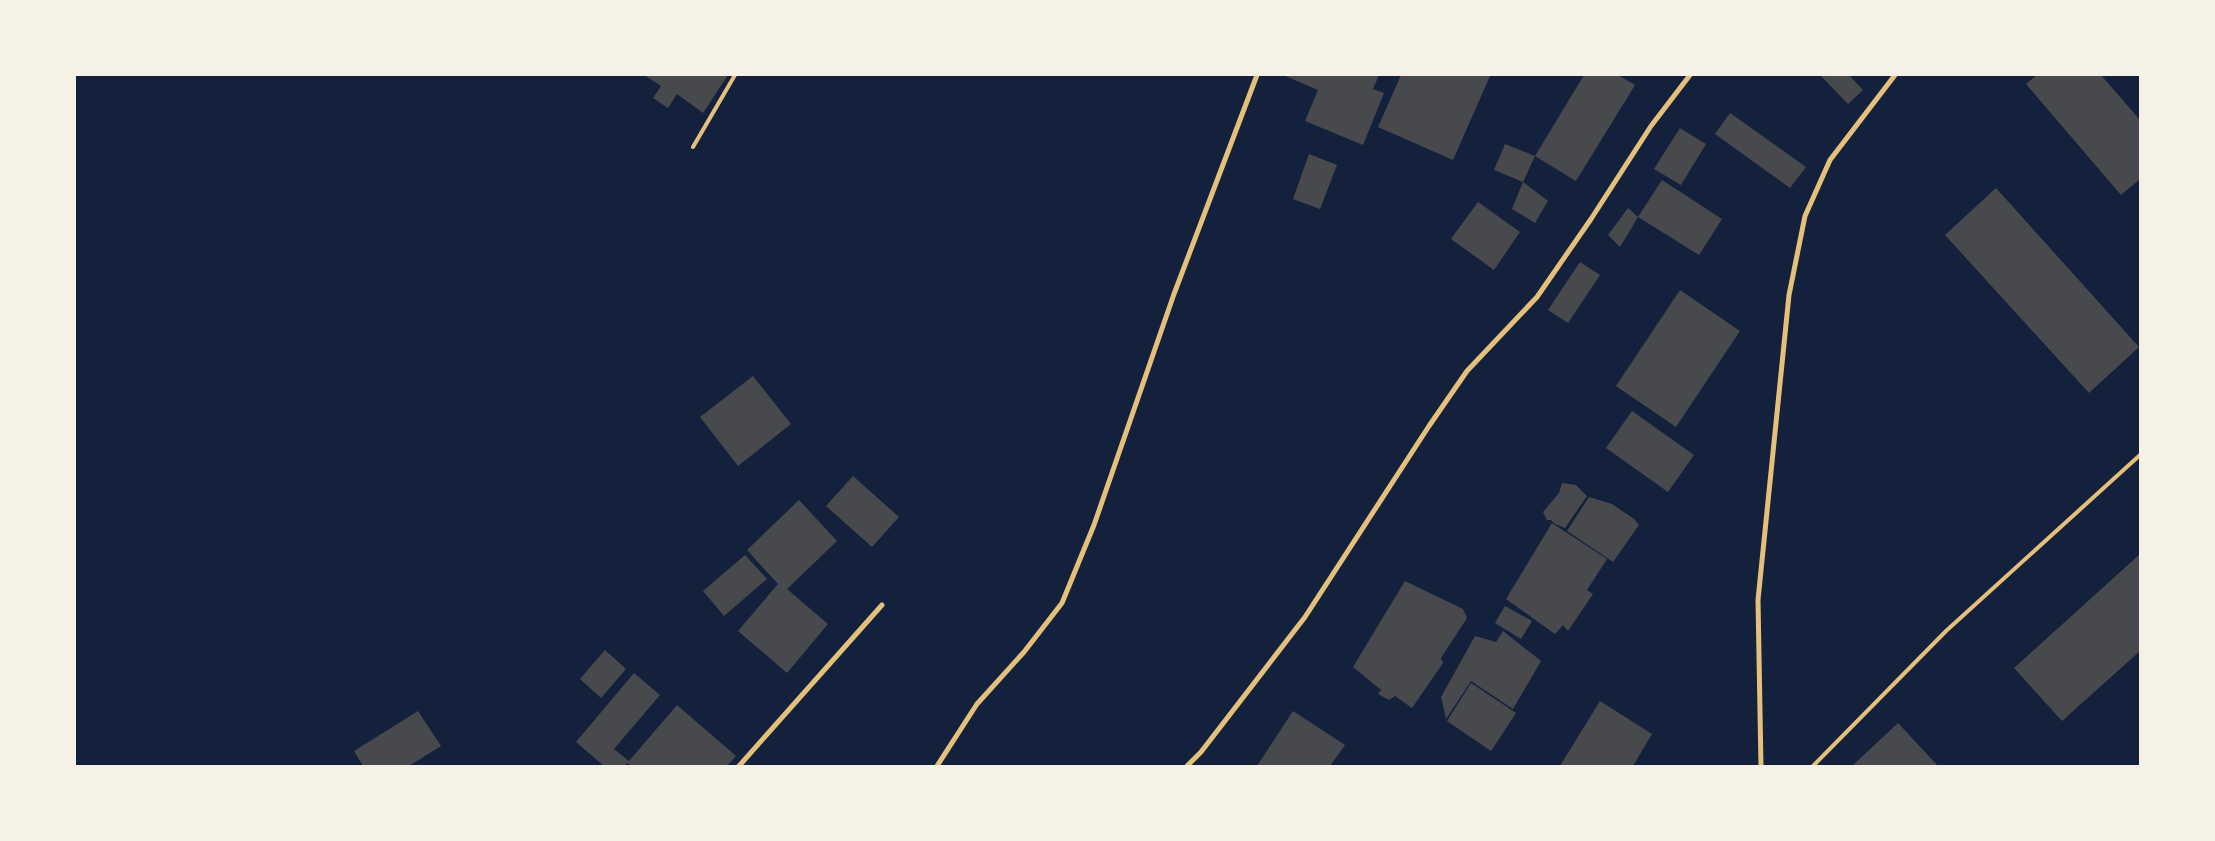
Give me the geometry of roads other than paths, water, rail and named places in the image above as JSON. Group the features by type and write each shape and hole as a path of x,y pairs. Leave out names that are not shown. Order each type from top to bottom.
{"street":[{"path":"937,766 976,704 1024,652 1062,603 1094,525 1174,294 1257,75"},
{"path":"1187,766 1201,752 1305,617 1423,434 1467,370 1537,297 1591,220 1651,126 1690,75"},
{"path":"1761,766 1758,600 1789,295 1806,216 1830,160 1895,75"},
{"path":"739,766 882,605"}],"lane":[{"path":"693,147 735,75"},
{"path":"1813,766 1946,631 2140,455"}]}
